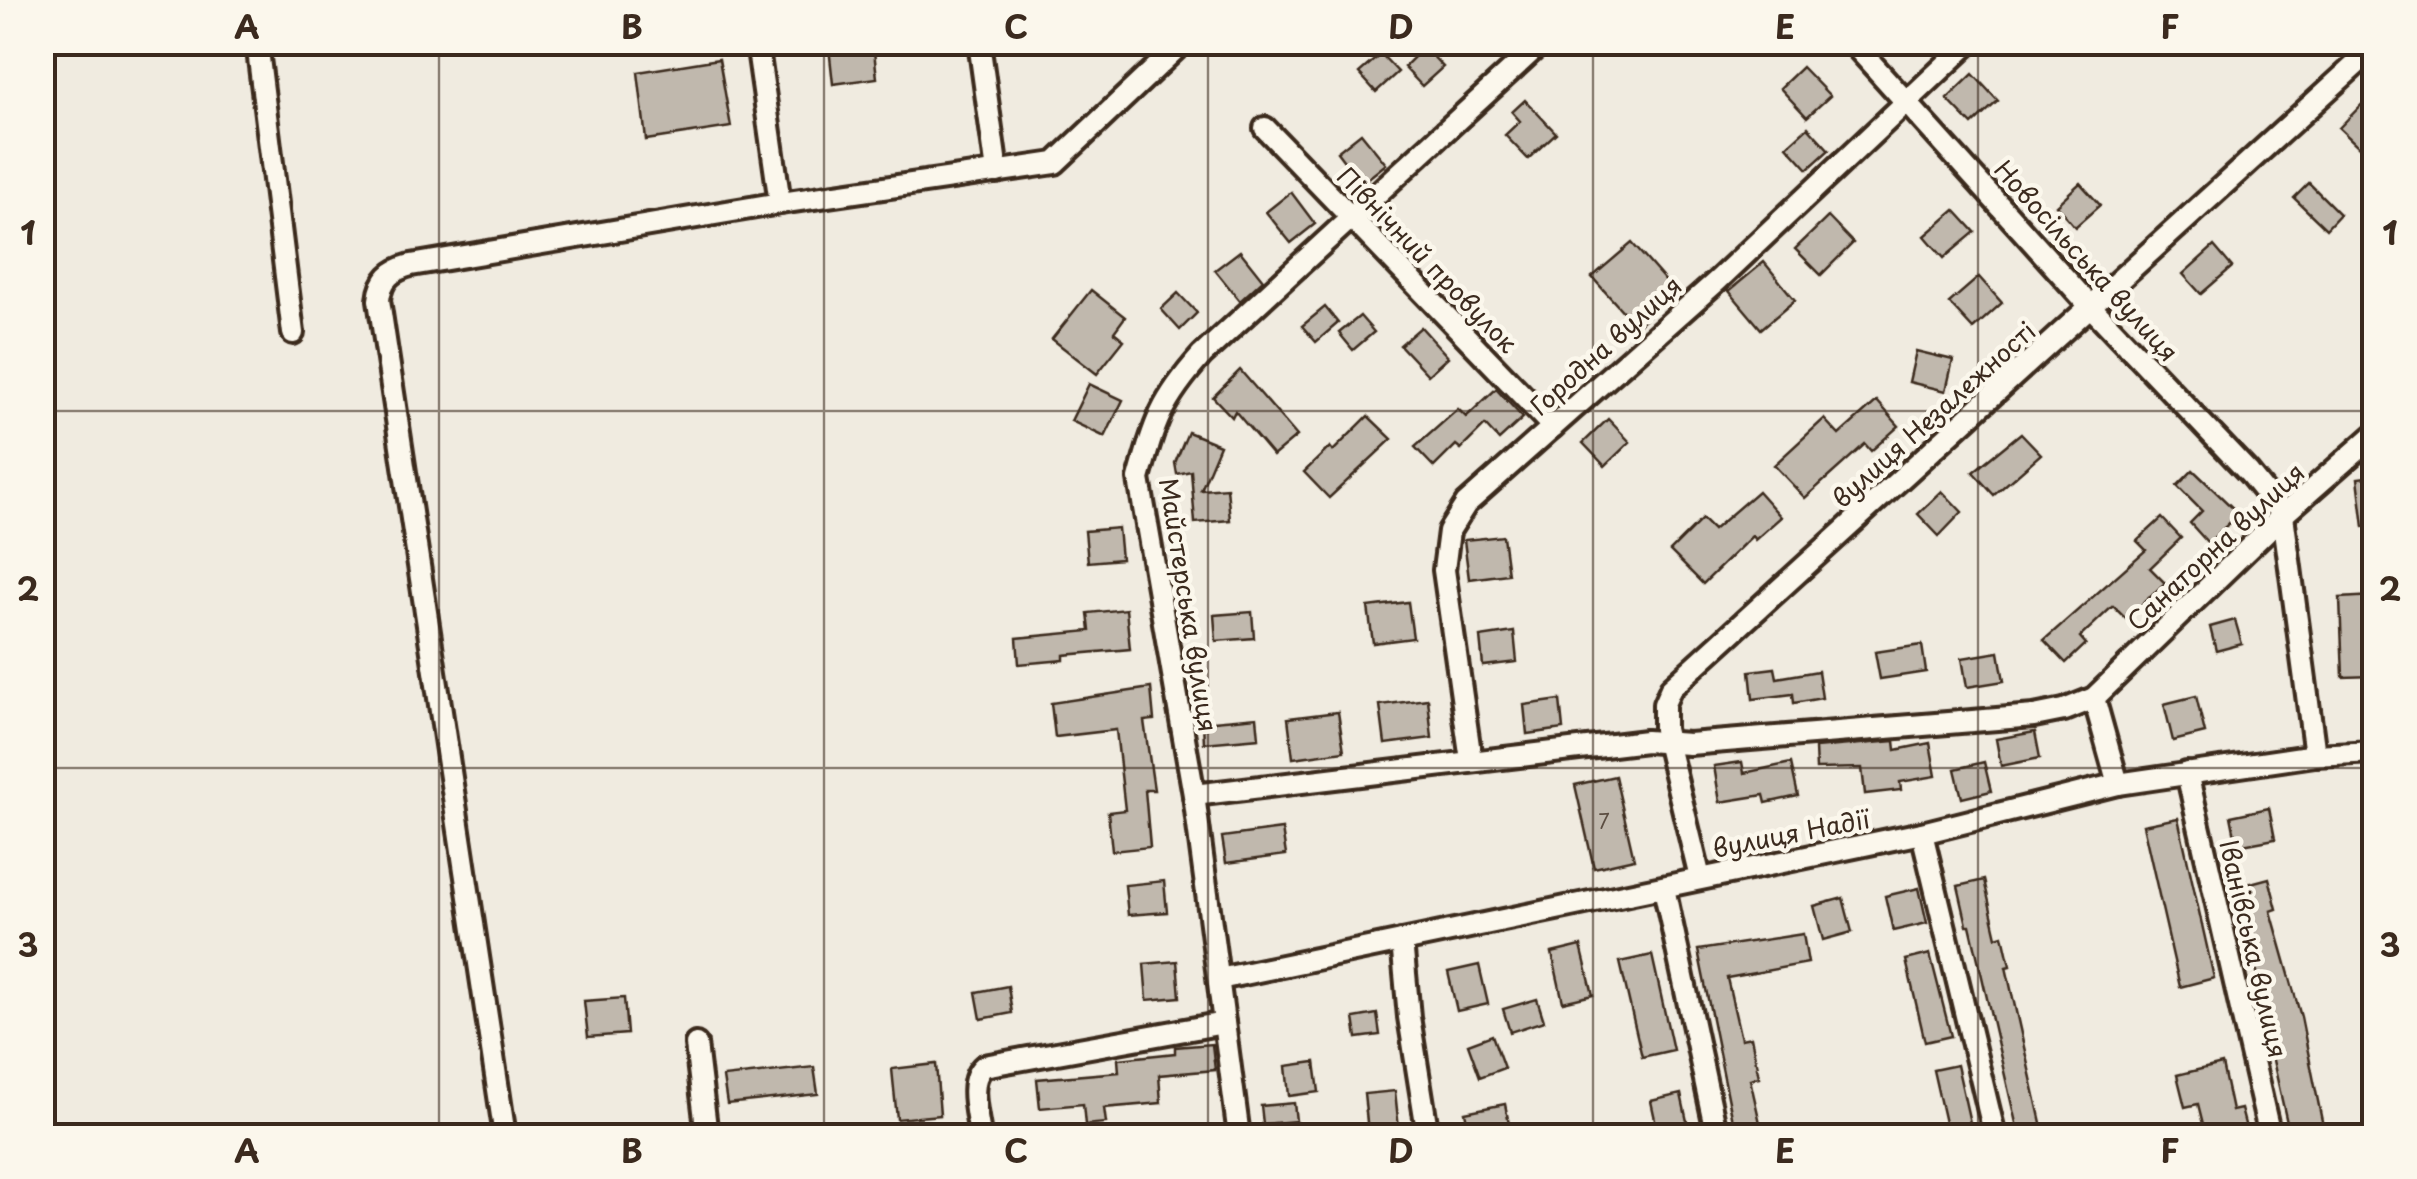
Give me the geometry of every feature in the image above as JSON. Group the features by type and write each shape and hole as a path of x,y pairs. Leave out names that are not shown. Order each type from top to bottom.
{"street":[{"path":"257,42 293,333"},
{"path":"757,42 780,203"},
{"path":"979,42 997,172"},
{"path":"505,1136 380,290 397,269 412,265 780,203 1055,163 1183,42"},
{"name":"Майстерська вулиця","path":"1240,1136 1194,795 1139,479 1158,413 1202,355 1542,42"},
{"name":"Новосільська вулиця","path":"1852,42 2091,307 2249,473 2283,515"},
{"name":"Городна вулиця","path":"1470,760 1444,570 1449,531 1466,504 1716,281 1970,42"},
{"name":"вулиця Незалежності","path":"1700,878 1667,741 1664,704 1671,688 2374,48"},
{"name":"Північний провулок","path":"1265,128 1552,427"},
{"name":"Санаторна вулиця","path":"2094,698 2283,515 2374,434"},
{"path":"2283,515 2315,755"},
{"path":"1194,795 1470,760 1667,741 1690,744 2034,716 2094,698 2118,784"},
{"name":"вулиця Надії","path":"1219,980 1922,833 2118,784 2315,755 2374,752"},
{"name":"Іванівська вулиця","path":"2187,773 2270,1136"},
{"path":"1922,833 1995,1136"},
{"path":"1664,888 1717,1136"},
{"path":"1402,941 1409,1017 1428,1136"},
{"path":"980,1136 974,1082 984,1066 1224,1023"},
{"path":"696,1044 707,1136"}],"building":[{"path":"873,42 877,78 833,84 829,47"},
{"path":"1424,47 1443,67 1422,86 1404,67"},
{"path":"1381,54 1398,72 1376,92 1359,73"},
{"path":"719,59 731,127 646,140 638,72"},
{"path":"1802,67 1830,96 1807,117 1780,88"},
{"path":"1973,74 1998,101 1972,125 1947,99"},
{"path":"2374,92 2374,135 2361,149 2339,128"},
{"path":"1525,100 1556,133 1528,159 1505,135 1520,121 1512,112"},
{"path":"1808,127 1829,150 1808,169 1787,146"},
{"path":"1361,133 1386,164 1361,184 1337,152"},
{"path":"2080,183 2100,205 2075,227 2056,205"},
{"path":"2309,183 2340,214 2326,229 2294,198"},
{"path":"1291,192 1315,224 1291,243 1266,212"},
{"path":"1955,210 1975,232 1944,258 1925,236"},
{"path":"1828,217 1853,243 1821,275 1795,249"},
{"path":"1632,243 1675,292 1636,326 1592,277"},
{"path":"2214,246 2232,267 2201,294 2183,274"},
{"path":"1240,251 1263,280 1240,301 1215,270"},
{"path":"1764,262 1795,300 1761,329 1729,291"},
{"path":"1979,277 2002,303 1973,329 1949,303"},
{"path":"1091,290 1125,317 1114,332 1124,340 1097,374 1052,339"},
{"path":"1178,293 1197,313 1180,330 1161,309"},
{"path":"1325,307 1338,323 1316,342 1302,326"},
{"path":"1360,316 1374,332 1353,350 1339,333"},
{"path":"1421,327 1448,357 1428,375 1400,345"},
{"path":"1916,351 1953,360 1946,391 1909,382"},
{"path":"1240,370 1297,436 1273,456 1235,411 1232,417 1213,397"},
{"path":"1089,384 1123,400 1105,437 1071,421"},
{"path":"1496,389 1523,418 1499,440 1485,425 1461,449 1456,445 1434,467 1415,447 1458,409 1466,417"},
{"path":"1877,401 1899,426 1871,451 1865,444 1805,498 1774,465 1824,419 1839,435"},
{"path":"1368,416 1392,439 1329,498 1304,472 1330,447 1333,451"},
{"path":"1608,419 1630,442 1605,466 1583,443"},
{"path":"1188,432 1220,445 1201,490 1227,488 1230,520 1195,523 1191,471 1177,474 1175,463"},
{"path":"2021,433 2041,454 1994,495 1973,472"},
{"path":"2193,470 2239,514 2208,543 2190,523 2202,511 2177,486"},
{"path":"2374,476 2374,526 2364,527 2358,478"},
{"path":"1758,491 1781,517 1755,540 1752,536 1703,584 1670,551 1702,519 1713,530"},
{"path":"1942,491 1962,512 1939,536 1918,514"},
{"path":"2162,518 2181,538 2150,568 2165,583 2126,619 2113,606 2080,637 2086,644 2066,663 2044,640 2146,550 2137,541"},
{"path":"1118,528 1121,559 1088,562 1085,531"},
{"path":"1503,536 1508,574 1469,579 1464,540"},
{"path":"2374,596 2374,676 2343,677 2340,598"},
{"path":"1408,602 1413,638 1373,643 1368,607"},
{"path":"1126,609 1130,649 1019,664 1017,638 1090,631 1088,613"},
{"path":"1252,612 1254,638 1216,641 1214,615"},
{"path":"2235,620 2242,644 2216,651 2210,627"},
{"path":"1514,632 1517,662 1483,666 1480,637"},
{"path":"1922,645 1926,672 1880,679 1875,652"},
{"path":"1999,652 2004,681 1967,687 1962,658"},
{"path":"1775,668 1777,678 1818,671 1822,698 1794,703 1793,694 1753,699 1750,671"},
{"path":"1151,688 1154,720 1144,721 1154,790 1145,790 1150,847 1112,851 1108,812 1125,810 1116,730 1055,737 1051,703"},
{"path":"2196,696 2205,733 2173,741 2164,704"},
{"path":"1428,699 1432,738 1385,744 1380,705"},
{"path":"1560,700 1563,729 1527,734 1524,705"},
{"path":"1338,712 1344,751 1293,758 1288,718"},
{"path":"1257,717 1259,738 1204,743 1203,722"},
{"path":"2035,732 2040,758 2001,766 1996,739"},
{"path":"1895,741 1896,750 1930,743 1936,776 1900,782 1901,790 1865,794 1862,768 1816,769 1815,748"},
{"path":"1742,762 1744,773 1791,763 1798,796 1766,803 1764,795 1720,802 1714,766"},
{"path":"1984,762 1991,791 1962,798 1955,769"},
{"path":"1615,776 1634,859 1594,868 1575,785"},
{"path":"2269,808 2275,839 2237,846 2231,816"},
{"path":"2178,818 2214,978 2180,987 2143,825"},
{"path":"1282,829 1286,855 1226,863 1222,837"},
{"path":"2269,878 2277,909 2271,911 2301,1017 2325,1136 2290,1136 2257,989 2261,988 2236,887"},
{"path":"1984,880 1997,937 2003,935 2010,966 2006,967 2044,1136 2019,1136 1967,925 1958,886"},
{"path":"1164,881 1167,912 1128,915 1125,885"},
{"path":"1919,888 1927,923 1893,931 1885,896"},
{"path":"1843,898 1852,932 1823,940 1814,906"},
{"path":"1803,934 1808,963 1727,978 1741,1039 1751,1037 1759,1077 1750,1079 1763,1136 1736,1136 1698,950"},
{"path":"1581,946 1593,995 1563,1002 1552,953"},
{"path":"1930,954 1951,1036 1925,1042 1906,960"},
{"path":"1652,955 1673,1050 1642,1057 1620,962"},
{"path":"1177,961 1180,997 1147,1000 1144,964"},
{"path":"1479,965 1488,1004 1457,1011 1448,972"},
{"path":"1008,986 1012,1013 981,1019 976,992"},
{"path":"624,998 627,1034 588,1037 584,1001"},
{"path":"1537,999 1544,1021 1510,1032 1503,1009"},
{"path":"1377,1014 1380,1035 1357,1038 1354,1018"},
{"path":"1492,1035 1504,1068 1480,1077 1468,1044"},
{"path":"1212,1044 1215,1070 1159,1075 1161,1103 1104,1108 1106,1123 1085,1125 1083,1104 1040,1108 1037,1079 1119,1072 1118,1059 1175,1053 1175,1047"},
{"path":"1315,1062 1319,1092 1289,1096 1286,1066"},
{"path":"936,1064 940,1115 897,1119 892,1069"},
{"path":"2222,1064 2232,1111 2241,1109 2248,1136 2206,1136 2198,1104 2185,1107 2177,1075"},
{"path":"1957,1065 1973,1136 1948,1136 1933,1070"},
{"path":"814,1067 818,1094 727,1104 723,1077"},
{"path":"1395,1091 1399,1129 1368,1132 1364,1094"},
{"path":"1681,1094 1688,1126 1658,1133 1651,1101"},
{"path":"1294,1103 1296,1121 1263,1124 1261,1106"},
{"path":"1505,1104 1510,1129 1470,1136 1465,1112"}]}
